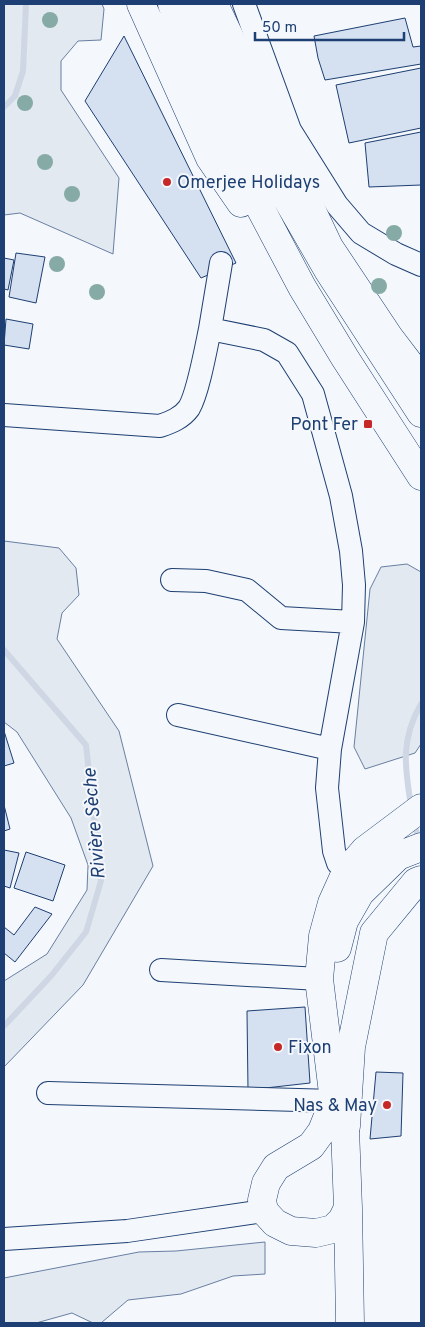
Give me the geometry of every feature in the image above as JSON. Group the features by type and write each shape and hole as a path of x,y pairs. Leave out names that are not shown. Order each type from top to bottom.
{"main road":[{"path":"141,4 210,158 345,358 421,476"},
{"path":"172,4 193,61 231,124 421,413"},
{"path":"191,4 231,124 239,168 302,287 345,358"},
{"path":"214,4 329,247 389,338"},
{"path":"328,270 389,338 421,379"},
{"path":"348,1208 339,1226 333,1229 316,1233 291,1231 275,1223 264,1211 262,1200 266,1183 276,1167 311,1146 322,1131 334,1101 319,978 326,927 332,902 346,872 365,850 421,808"},
{"path":"350,1323 346,1126 334,983 337,944 344,921 360,893 398,856 421,847"},
{"path":"346,1126 351,1047 374,933 416,882 421,880"},
{"path":"316,1233 333,1249 349,1274"}],"street":[{"path":"244,4 290,130 337,205 361,233 396,254 421,265"},
{"path":"4,415 160,426 176,420 189,408 196,386 210,329 221,263"},
{"path":"210,329 264,340 287,353 313,394 341,496 351,551 354,586 353,622 330,749 326,788 334,851 338,863 346,872"},
{"path":"172,580 206,581 247,590 281,618 353,622"},
{"path":"178,715 330,749"},
{"path":"161,970 319,978"},
{"path":"48,1093 334,1101"},
{"path":"4,1238 127,1231 264,1211"}],"shaded area":[{"path":"4,4 102,4 104,9 101,40 78,41 61,61 61,90 119,178 113,254 20,213 4,215"},
{"path":"4,541 59,548 76,568 79,595 62,613 57,639 119,731 153,866 83,985 4,1067 4,981 47,954 87,890 88,865 71,818 17,732 4,722"},
{"path":"407,564 421,572 421,744 415,753 365,769 354,747 370,589 381,567"},
{"path":"265,1242 265,1274 233,1276 181,1294 128,1300 101,1323 93,1323 72,1313 36,1323 4,1323 4,1278 139,1252 176,1251"}],"building":[{"path":"405,18 413,47 421,46 421,64 325,80 314,36"},
{"name":"Omerjee Holidays","path":"124,36 236,263 201,278 85,101"},
{"path":"421,68 421,128 349,143 336,85"},
{"path":"421,132 421,185 369,187 365,143"},
{"path":"16,253 45,257 36,303 9,297"},
{"path":"4,258 14,260 8,290 4,289"},
{"path":"6,319 33,324 29,349 4,345"},
{"path":"4,731 14,763 4,766"},
{"path":"4,805 10,829 4,831"},
{"path":"4,850 19,853 10,888 4,886"},
{"path":"26,852 65,865 53,901 14,888"},
{"path":"35,907 52,914 15,962 4,953 4,927 14,935"},
{"name":"Fixon","path":"305,1007 310,1083 248,1090 247,1011"},
{"name":"Nas & May","path":"376,1072 403,1073 401,1136 370,1139"}],"waterway":[{"name":"Rivière Sèche","path":"4,107 15,96 23,71 26,4"},
{"name":"Rivière Sèche","path":"4,650 86,745 101,881 86,932 51,976 4,1026"},
{"path":"411,806 406,767 407,742 414,717 421,704"},
{"path":"413,821 420,842"}],"place":[{"name":"Omerjee Holidays","path":"167,182"},
{"name":"Pont Fer","path":"368,424"},
{"name":"Fixon","path":"278,1047"},
{"name":"Nas & May","path":"387,1105"}]}
